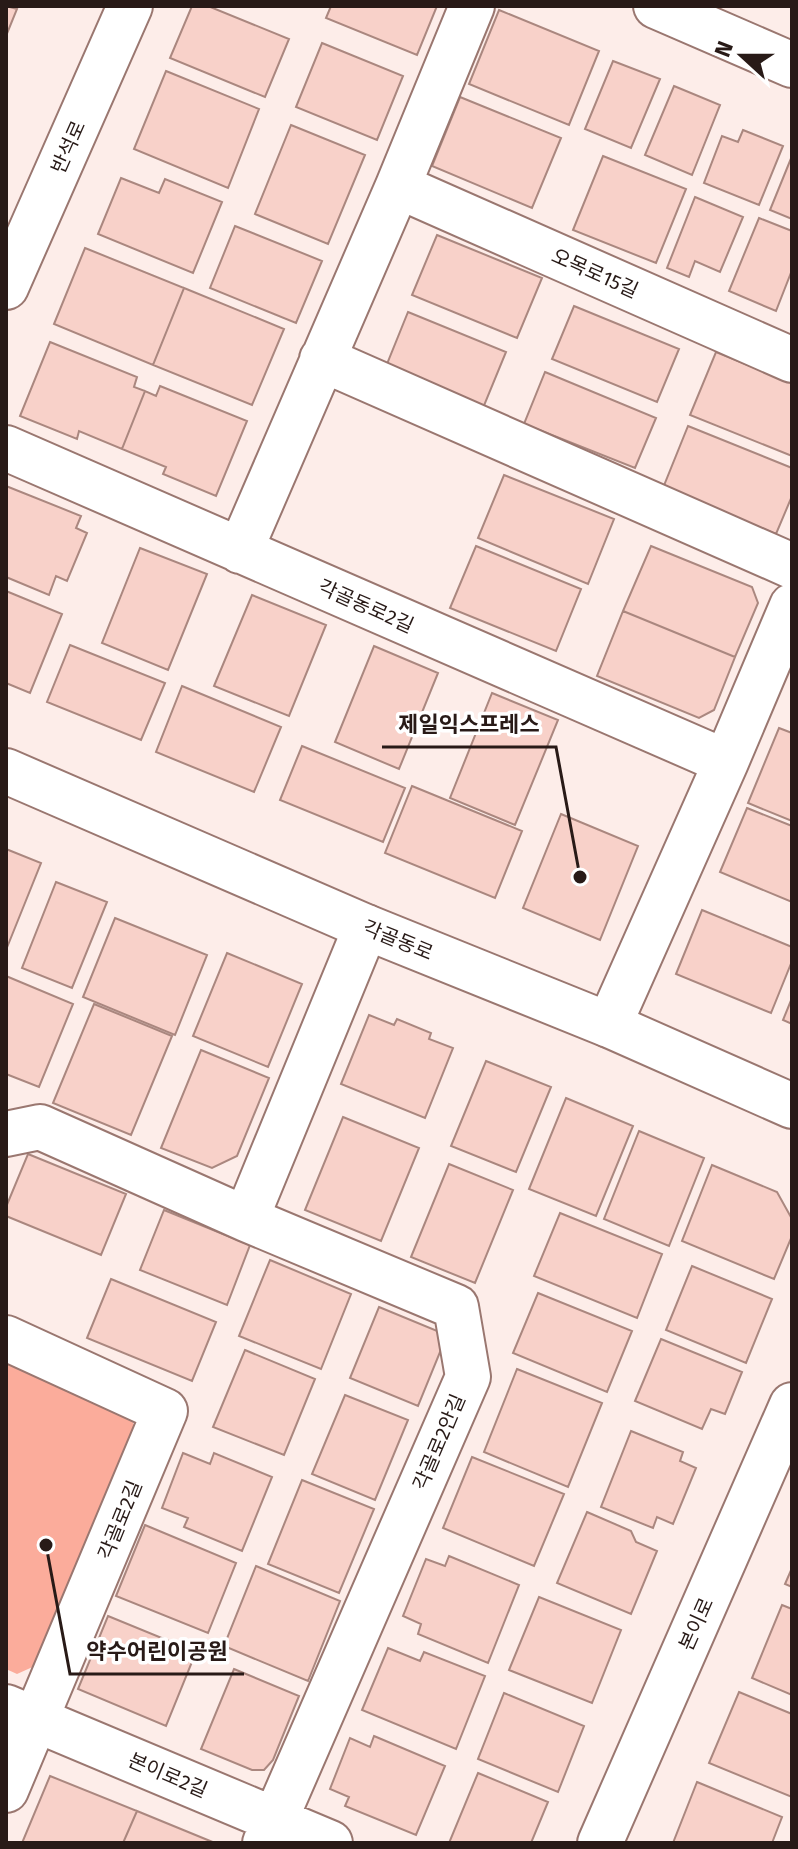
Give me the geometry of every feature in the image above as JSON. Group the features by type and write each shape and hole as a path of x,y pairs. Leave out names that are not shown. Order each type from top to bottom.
{"street":[{"path":"240,551 398,186 472,6"},
{"path":"656,6 792,65"},
{"name":"반석로","path":"6,287 116,11"},
{"name":"오목로15길","path":"398,186 792,360"},
{"path":"322,359 792,566"},
{"name":"각골동로2길","path":"6,448 726,762"},
{"path":"609,1025 792,606"},
{"name":"각골동로","path":"6,771 366,927 609,1025 792,1106"},
{"path":"246,1219 366,927"},
{"name":"각골로2안길","path":"6,1134 40,1127 246,1219 456,1307 468,1377 270,1831"},
{"name":"각골로2길","path":"6,1338 165,1411 21,1714 6,1790"},
{"name":"본이로","path":"600,1843 792,1405"},
{"name":"본이로2길","path":"21,1714 270,1831 330,1843"}],"shaded area":[{"path":"6,1356 126,1405 134,1425 37,1665 17,1674 6,1669"}],"building":[{"path":"6,6 17,9 6,36"},
{"path":"192,6 208,6 289,39 265,97 170,58"},
{"path":"331,6 437,6 417,55 326,18"},
{"path":"499,10 599,51 569,125 469,84"},
{"path":"322,43 403,76 377,140 296,107"},
{"path":"613,61 660,79 631,148 585,129"},
{"path":"166,71 259,109 228,188 134,149"},
{"path":"674,86 720,105 692,175 645,155"},
{"path":"460,97 561,138 532,208 432,166"},
{"path":"291,125 365,155 328,244 255,214"},
{"path":"743,130 783,146 759,205 704,183 722,136 738,142"},
{"path":"603,156 686,189 656,263 573,230"},
{"path":"792,156 792,219 770,210"},
{"path":"121,178 159,193 165,179 222,202 193,273 98,234"},
{"path":"695,197 743,217 720,272 695,261 689,277 667,268"},
{"path":"759,218 792,231 792,270 776,311 729,291"},
{"path":"235,226 322,261 296,323 210,288"},
{"path":"437,235 542,278 517,338 412,295"},
{"path":"85,248 184,288 153,365 54,324"},
{"path":"184,288 284,329 252,405 153,365"},
{"path":"574,306 679,349 657,402 552,359"},
{"path":"408,312 506,352 483,408 385,369"},
{"path":"50,342 137,377 134,387 145,391 122,449 79,431 77,439 20,416"},
{"path":"716,352 792,383 792,456 690,415"},
{"path":"545,372 656,418 635,468 524,424"},
{"path":"160,386 247,421 216,496 163,474 166,467 122,449 145,391 156,396"},
{"path":"688,426 792,468 792,496 776,534 663,488"},
{"path":"504,475 614,519 588,584 478,538"},
{"path":"6,486 81,516 76,528 87,533 67,581 56,576 49,595 6,577"},
{"path":"476,546 581,589 556,651 450,608"},
{"path":"651,546 752,587 758,603 735,657 623,611"},
{"path":"140,548 207,574 168,670 102,643"},
{"path":"6,591 62,614 30,693 6,683"},
{"path":"252,595 326,625 289,716 214,686"},
{"path":"623,611 735,657 714,710 699,718 597,676"},
{"path":"70,645 165,683 141,740 47,702"},
{"path":"374,646 438,673 399,769 335,742"},
{"path":"182,686 281,727 254,792 156,752"},
{"path":"492,693 558,720 515,825 450,798"},
{"path":"779,728 792,733 792,821 748,803"},
{"path":"302,746 405,788 383,842 280,800"},
{"path":"412,786 522,831 495,898 385,853"},
{"path":"747,808 792,826 792,902 720,872"},
{"path":"561,814 638,846 600,940 523,908"},
{"path":"6,849 41,863 6,950"},
{"path":"56,882 107,902 72,988 22,968"},
{"path":"702,910 792,947 792,961 771,1013 676,974"},
{"path":"115,918 207,955 175,1035 83,997"},
{"path":"227,953 302,984 268,1067 193,1036"},
{"path":"6,976 73,1004 39,1087 6,1074"},
{"path":"792,998 792,1024 783,1020"},
{"path":"94,1004 172,1036 131,1135 53,1103"},
{"path":"369,1015 394,1025 397,1019 431,1033 429,1039 453,1048 425,1118 341,1084"},
{"path":"201,1050 269,1078 237,1156 212,1168 161,1148"},
{"path":"486,1061 551,1087 516,1172 451,1146"},
{"path":"566,1098 633,1126 596,1216 529,1189"},
{"path":"343,1117 419,1148 381,1241 305,1210"},
{"path":"639,1131 704,1158 669,1246 604,1219"},
{"path":"28,1154 126,1194 101,1255 6,1216 6,1207"},
{"path":"449,1164 513,1190 475,1283 411,1257"},
{"path":"712,1165 777,1192 792,1219 792,1236 774,1279 682,1241"},
{"path":"164,1210 250,1245 227,1305 140,1270"},
{"path":"560,1213 662,1254 637,1318 534,1276"},
{"path":"270,1260 351,1294 321,1369 239,1336"},
{"path":"692,1266 772,1299 746,1363 666,1330"},
{"path":"111,1279 216,1322 192,1381 87,1338"},
{"path":"538,1293 632,1331 607,1392 513,1353"},
{"path":"379,1307 447,1335 418,1406 350,1378"},
{"path":"661,1339 742,1372 725,1414 711,1409 702,1429 635,1401"},
{"path":"245,1350 315,1379 284,1455 213,1427"},
{"path":"517,1369 602,1403 568,1487 484,1452"},
{"path":"345,1395 408,1420 375,1500 312,1474"},
{"path":"631,1431 683,1452 680,1461 696,1468 673,1524 657,1517 653,1528 601,1507"},
{"path":"183,1453 210,1464 214,1453 272,1477 242,1551 184,1527 188,1518 162,1508"},
{"path":"472,1457 564,1494 534,1566 443,1528"},
{"path":"302,1480 374,1509 339,1593 268,1564"},
{"path":"587,1512 631,1531 636,1542 657,1551 631,1614 557,1583"},
{"path":"145,1525 236,1563 208,1633 116,1596"},
{"path":"449,1556 519,1585 488,1663 418,1634 421,1624 403,1616 426,1559 445,1566"},
{"path":"256,1566 340,1601 308,1681 224,1646"},
{"path":"792,1568 792,1587 785,1584"},
{"path":"539,1597 621,1630 592,1703 509,1670"},
{"path":"782,1605 792,1609 792,1695 752,1678"},
{"path":"108,1616 196,1652 166,1726 78,1689"},
{"path":"388,1648 420,1661 424,1652 485,1676 456,1749 362,1710"},
{"path":"234,1669 299,1696 273,1760 264,1770 252,1770 201,1749"},
{"path":"739,1692 792,1714 792,1797 709,1763"},
{"path":"504,1693 584,1726 558,1792 478,1759"},
{"path":"374,1736 445,1766 416,1835 345,1806 349,1797 330,1789 350,1738 370,1747"},
{"path":"478,1773 548,1802 531,1843 449,1843"},
{"path":"50,1776 137,1811 123,1843 22,1843"},
{"path":"697,1782 782,1817 772,1843 673,1843"},
{"path":"137,1811 215,1843 123,1843"}],"place":[{"name":"제일익스프레스","path":"580,877"},
{"name":"약수어린이공원","path":"46,1545"}]}
